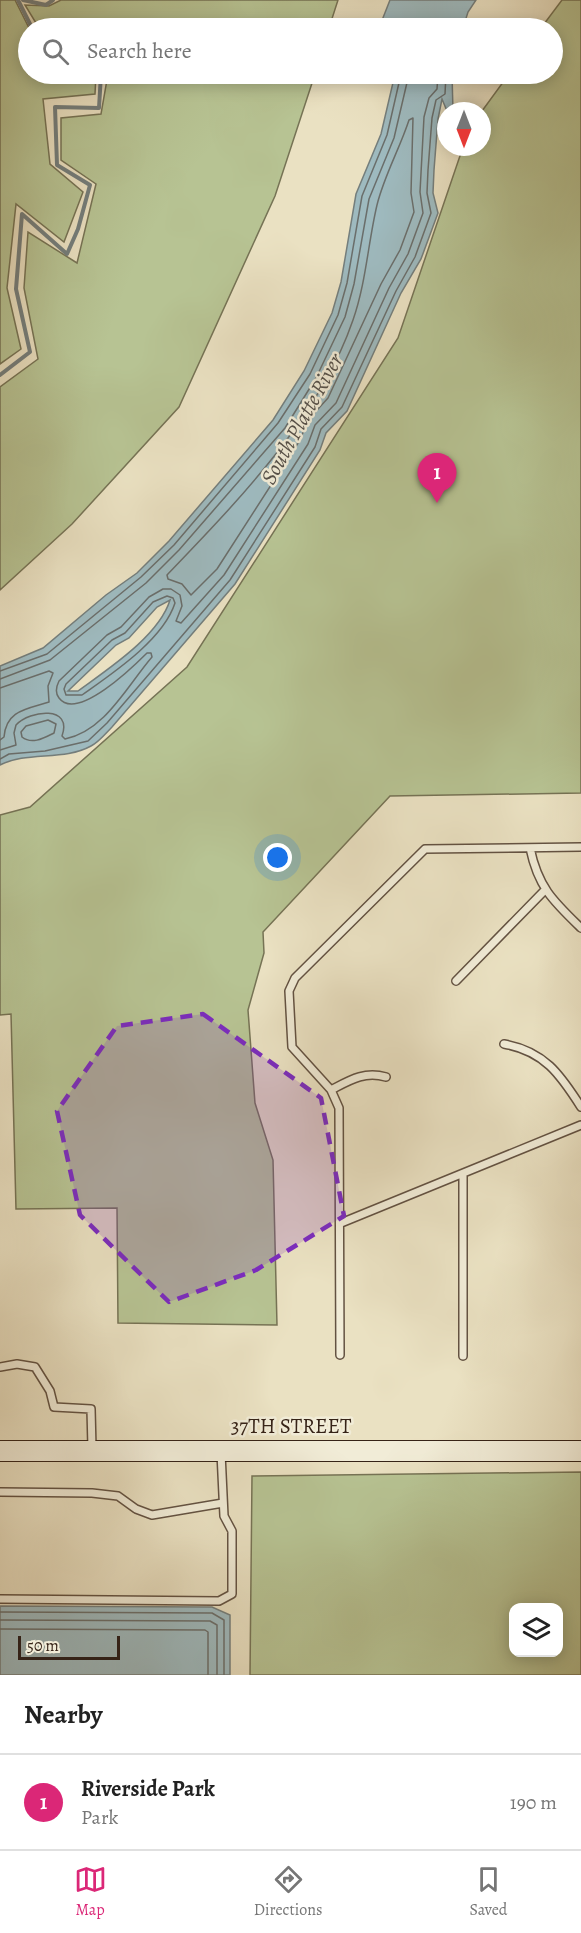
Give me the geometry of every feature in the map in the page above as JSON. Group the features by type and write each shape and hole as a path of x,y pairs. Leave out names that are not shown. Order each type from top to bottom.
{"main road":[{"name":"37TH STREET","path":"0,1451 581,1451"}],"lane":[{"path":"340,1355 339,1108 331,1090 292,1047 289,991 295,978 425,849 581,847"},
{"path":"530,848 534,868 544,891 581,928"},
{"path":"456,981 544,891"},
{"path":"504,1044 524,1047 543,1059 562,1077 581,1107"},
{"path":"331,1090 358,1076 373,1073 386,1077"},
{"path":"341,1223 581,1125"},
{"path":"463,1174 463,1356"},
{"path":"0,1367 17,1364 35,1367 50,1391 54,1407 91,1409 93,1451"},
{"path":"0,1599 219,1601 232,1594 232,1531 224,1516 221,1450"},
{"path":"0,1492 92,1492 118,1496 136,1509 152,1515 223,1503"}],"highlighted area":[{"path":"203,1014 321,1098 344,1216 256,1270 169,1302 80,1215 57,1111 117,1026"}],"green space":[{"path":"0,0 15,0 24,18 18,18 18,84 96,84 95,94 43,99 50,164 83,192 64,242 16,204 7,288 21,349 0,364"},
{"path":"61,0 338,0 332,18 33,18 25,5 49,6"},
{"path":"562,0 581,0 581,793 390,796 263,932 264,953 248,1010 255,1103 273,1160 277,1325 118,1323 117,1208 16,1209 11,1014 0,1015 0,815 30,807 187,667 398,338 460,156 491,156 491,102 489,102 502,84 563,84 563,18 548,18"},
{"path":"106,84 312,84 275,196 179,407 72,524 0,590 0,387 38,359 24,288 28,232 77,263 96,184 61,160 61,118 101,114"},
{"path":"581,1472 581,1675 250,1675 252,1476"}],"water":[{"path":"390,0 476,0 466,18 383,18"},
{"name":"South Platte River","path":"393,84 452,84 453,102 443,102 442,99 441,102 437,102 433,193 438,213 421,259 401,293 347,411 326,433 320,450 235,584 112,727 94,744 80,751 22,758 0,765 0,666 43,648 106,595 137,573 169,541 273,420 304,371 332,313 341,282 356,194 381,134","holes":["170,600 164,613 144,639 78,691 68,691 116,645 129,638 157,607"]},
{"path":"0,1606 212,1607 230,1615 230,1675 0,1675"}],"waterway":[{"path":"18,0 27,18"},
{"path":"23,0 46,5 53,0"},
{"path":"0,375 30,352 16,289 22,214 67,254 78,229 90,185 57,165 55,107 99,108 100,84"}],"place":[{"name":"Riverside Park","path":"437,503"}]}
